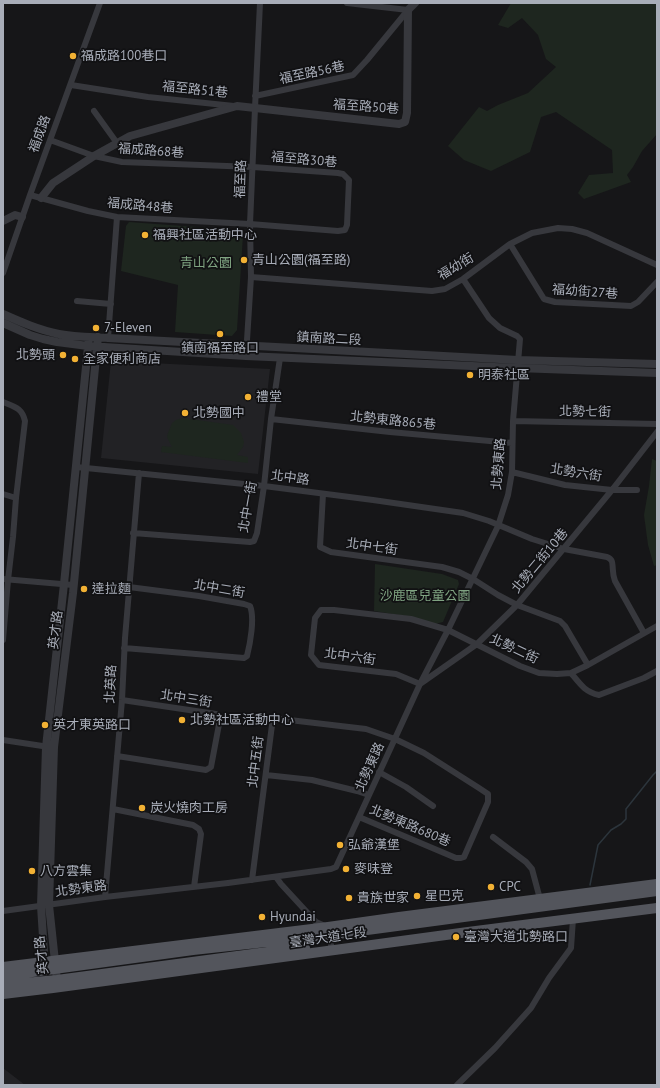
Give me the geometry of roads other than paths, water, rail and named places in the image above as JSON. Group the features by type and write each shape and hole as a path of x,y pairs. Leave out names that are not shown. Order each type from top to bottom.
{"main road":[{"name":"臺灣大道七段","path":"330,939 399,917 657,884"},
{"name":"臺灣大道七段","path":"3,985 48,974 330,939 657,891"},
{"name":"臺灣大道七段","path":"3,976 48,974 330,939 657,902"},
{"name":"臺灣大道七段","path":"330,939 573,918 657,908"},
{"name":"臺灣大道七段","path":"3,967 48,974"},
{"name":"臺灣大道七段","path":"3,994 48,974"}],"street":[{"name":"福成路","path":"3,273 100,3"},
{"name":"福至路","path":"246,356 250,277 250,224 255,96 260,3"},
{"path":"348,3 409,6 415,3"},
{"name":"福至路56巷","path":"255,96 353,75 367,60 409,6"},
{"name":"福至路50巷","path":"237,106 398,124 405,122 408,113 409,6"},
{"name":"福至路51巷","path":"70,85 148,97 237,106"},
{"name":"福至路51巷","path":"41,198 53,183 94,156 130,136 237,106"},
{"path":"94,111 116,143"},
{"name":"福成路68巷","path":"50,140 94,156 122,162 253,167"},
{"name":"福至路30巷","path":"250,224 338,231 345,230 347,225 348,210 349,180 343,174 253,167"},
{"name":"福成路48巷","path":"30,195 88,211 117,217 250,224"},
{"path":"3,221 15,215 22,217"},
{"path":"108,338 117,217"},
{"name":"福幼街","path":"250,277 432,291 445,289 463,279 510,244 532,232 558,228 572,228 587,233 657,265"},
{"name":"福幼街27巷","path":"510,244 544,299 549,301 630,306 638,302 657,282"},
{"name":"北勢東路","path":"3,911 105,897 276,877 336,867 420,684 448,630 498,526 508,495 512,472 513,421 520,339 518,336 500,328 489,318 463,279"},
{"path":"76,301 111,304"},
{"name":"鎮南路二段","path":"3,314 31,326 52,332 98,338 247,346 657,373"},
{"name":"鎮南路二段","path":"3,324 30,335 57,342 88,346 246,356 518,364 657,364"},
{"name":"英才路","path":"48,974 45,905 50,747 64,584 89,337"},
{"name":"英才路","path":"50,747 73,585 98,338"},
{"name":"北中一街","path":"133,533 250,542 254,541 257,533 264,486 271,419 280,358"},
{"path":"3,402 19,408 24,415 25,421 13,537 5,579 3,640"},
{"name":"北勢東路865巷","path":"271,419 512,443"},
{"name":"北勢七街","path":"513,421 657,424"},
{"name":"北勢二街10巷","path":"420,684 477,644 517,605 612,490 657,432"},
{"name":"北中路","path":"76,467 264,486 463,513 489,521 532,540 564,549 611,559 612,572 615,581 644,633"},
{"name":"北勢六街","path":"512,472 565,485 612,490 637,490"},
{"name":"北英路","path":"105,897 139,473"},
{"path":"3,494 16,498"},
{"name":"北中七街","path":"323,494 320,547 330,552 442,567 459,572 472,579"},
{"path":"5,579 73,585"},
{"path":"472,579 517,605 560,621 566,626 588,665"},
{"name":"北中二街","path":"124,648 244,658 247,656 250,644 252,612 250,606 199,596 129,587"},
{"name":"北中六街","path":"420,684 396,674 319,665 311,655 315,618 321,610 334,610 411,619 448,630"},
{"name":"北勢二街","path":"448,630 520,666 539,673 557,674 571,673 588,665 657,626"},
{"path":"571,673 585,690 591,694 599,695 644,678 657,671"},
{"name":"北中三街","path":"117,756 206,770 211,767 220,718 216,714 122,700"},
{"name":"北中五街","path":"252,880 272,725 276,720 282,719 366,729 395,739"},
{"name":"北勢東路680巷","path":"359,817 456,858 464,857 488,802 488,794 424,753 395,739"},
{"path":"3,740 50,747"},
{"path":"379,772 406,787 433,806"},
{"path":"266,775 312,780 357,791 369,796"},
{"path":"113,809 193,825 199,829 202,834 194,887"},
{"path":"493,837 526,862 532,869 540,899"},
{"path":"276,877 330,939"},
{"path":"457,1085 495,1048 531,1008 549,978 571,948 573,918"}],"waterway":[{"path":"590,885 598,845 611,830 626,819 626,809 657,771"}],"place":[{"name":"福成路100巷口","path":"73,56"},
{"name":"福興社區活動中心","path":"145,235"},
{"name":"青山公園(福至路)","path":"244,260"},
{"name":"7-Eleven","path":"96,328"},
{"name":"鎮南福至路口","path":"220,334"},
{"name":"北勢頭","path":"63,355"},
{"name":"全家便利商店","path":"75,359"},
{"name":"明泰社區","path":"470,375"},
{"name":"禮堂","path":"248,397"},
{"name":"北勢國中","path":"185,413"},
{"name":"達拉麵","path":"84,589"},
{"name":"北勢社區活動中心","path":"182,720"},
{"name":"英才東英路口","path":"45,725"},
{"name":"炭火燒肉工房","path":"142,808"},
{"name":"弘爺漢堡","path":"340,845"},
{"name":"麥味登","path":"346,869"},
{"name":"八方雲集","path":"32,871"},
{"name":"CPC","path":"491,887"},
{"name":"星巴克","path":"417,896"},
{"name":"貴族世家","path":"349,898"},
{"name":"Hyundai","path":"262,917"},
{"name":"臺灣大道北勢路口","path":"456,937"}],"park label":[{"name":"青山公園","path":"206,263"},
{"name":"沙鹿區兒童公園","path":"425,596"}]}
